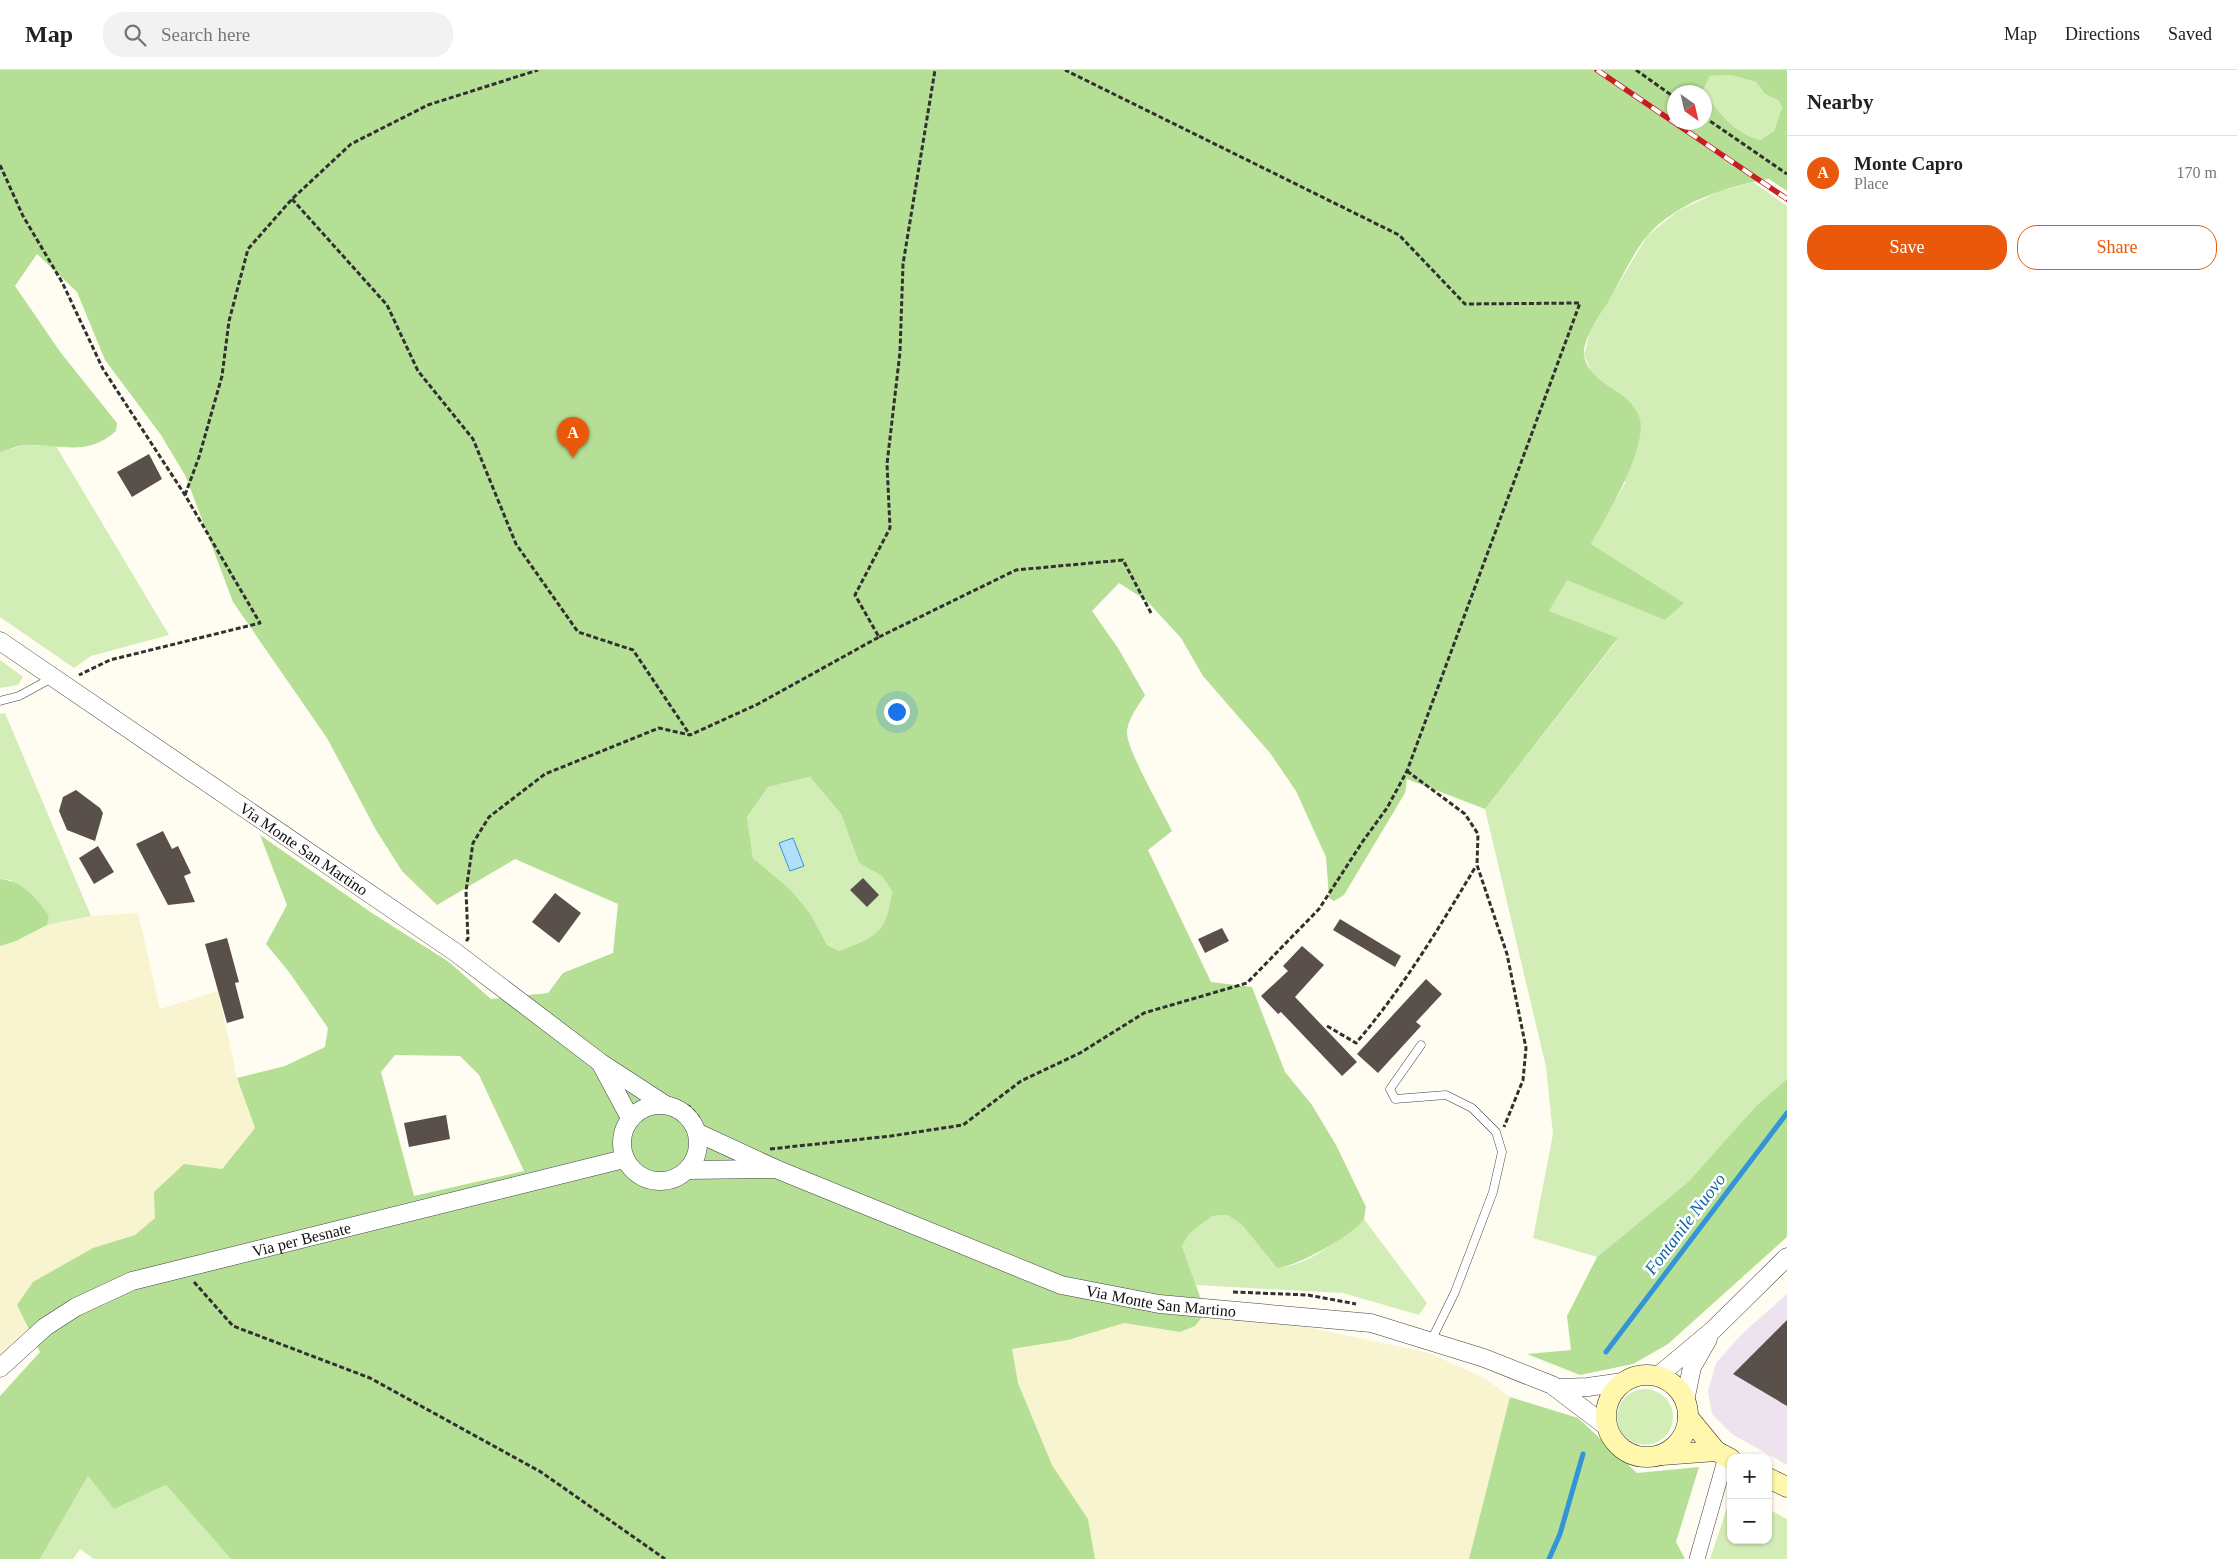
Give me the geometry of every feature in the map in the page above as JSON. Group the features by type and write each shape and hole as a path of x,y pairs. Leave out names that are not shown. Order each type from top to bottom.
{"main road":[{"path":"1646,1374 1658,1376 1675,1386 1687,1409 1724,1456 1662,1454 1639,1457 1628,1453 1614,1441 1606,1426 1605,1413 1608,1401 1614,1390 1634,1376 1646,1374"},
{"path":"1662,1454 1675,1446 1684,1433 1687,1409"},
{"path":"1772,1480 1787,1487"}],"street":[{"name":"Via Monte San Martino","path":"0,641 455,952 600,1063 664,1104 679,1109 691,1119 698,1133 776,1169 1062,1286 1159,1304 1371,1323 1484,1358 1558,1388 1606,1426"},
{"name":"Via Monte San Martino","path":"600,1063 630,1118"},
{"path":"624,1159 621,1145 623,1130 630,1118 640,1109 664,1104"},
{"path":"688,1170 698,1153 698,1133"},
{"name":"Via Monte San Martino","path":"624,1159 631,1169 641,1177 653,1181 672,1179 688,1170 776,1169"},
{"name":"Via per Besnate","path":"0,1368 45,1327 76,1307 132,1280 624,1159"},
{"path":"1658,1376 1713,1330 1787,1258"},
{"path":"1687,1409 1692,1367 1713,1330"},
{"name":"Via Monte San Martino","path":"1558,1388 1588,1387 1623,1382"},
{"path":"1697,1559 1724,1456"}],"lane":[{"path":"0,700 19,696 58,682"},
{"path":"1421,1045 1390,1088 1395,1098 1446,1095 1472,1108 1496,1132 1502,1152 1493,1192 1455,1292 1431,1341"}],"path":[{"path":"185,495 199,457 222,376 229,321 248,250 292,198 351,144 428,105 538,70"},
{"path":"879,638 855,595 890,528 887,464 900,352 903,264 935,70"},
{"path":"762,1152 778,1147 891,1136 963,1125 1021,1081 1080,1053 1144,1013 1247,983 1318,909 1387,808 1407,771 1580,303 1465,304 1399,234 1065,70"},
{"path":"1636,70 1667,92"},
{"path":"1712,122 1787,174"},
{"path":"0,165 23,216 62,282 103,369 185,495 260,623 110,660 58,682"},
{"path":"292,198 387,305 418,372 474,439 516,544 578,632 633,650 690,735"},
{"path":"455,952 468,939 466,891 473,843 489,817 545,774 659,728 690,735 758,704 879,638 1016,570 1123,560 1151,613"},
{"path":"1407,771 1465,814 1478,834 1476,865 1507,954 1526,1048 1523,1080 1498,1142"},
{"path":"1327,1026 1356,1043 1380,1015 1417,964 1476,865"},
{"path":"182,1268 234,1326 370,1378 541,1472 666,1559"},
{"path":"1228,1292 1308,1295 1366,1305"}],"shaded area":[{"path":"138,913 160,1009 218,991 237,1078 255,1128 221,1169 135,1235 93,1248 17,1305 28,1329 0,1355 0,946 16,941 47,925 91,916"},
{"path":"1787,1294 1787,1465 1772,1457 1772,1454 1767,1454 1732,1434 1712,1414 1708,1391 1716,1363 1742,1334"},
{"path":"1202,1314 1307,1327 1429,1353 1486,1379 1510,1397 1469,1559 1095,1559 1088,1519 1052,1465 1018,1383 1011,1349 1068,1340 1124,1323 1180,1332"}],"green space":[{"path":"0,70 1787,70 1787,191 1769,179 1736,186 1687,205 1659,224 1642,242 1592,329 1584,350 1586,363 1594,374 1625,397 1635,409 1640,419 1641,432 1632,465 1624,483 1591,544 1684,603 1665,620 1567,580 1549,611 1618,638 1485,809 1407,779 1405,793 1344,895 1334,901 1329,898 1326,857 1296,791 1270,753 1203,676 1181,638 1147,601 1119,583 1092,611 1118,648 1145,695 1133,713 1127,733 1133,753 1172,831 1148,850 1211,982 1252,987 1285,1072 1312,1105 1336,1145 1366,1207 1364,1219 1349,1233 1310,1256 1277,1268 1242,1225 1228,1215 1212,1216 1189,1234 1182,1246 1203,1305 1202,1317 1195,1326 1180,1332 1124,1323 1068,1340 1012,1349 1018,1383 1052,1465 1088,1519 1095,1559 231,1559 166,1485 114,1509 88,1476 40,1559 0,1559 0,1396 40,1352 17,1305 33,1282 93,1248 135,1235 155,1218 154,1192 184,1164 222,1169 255,1128 237,1078 285,1066 325,1047 328,1028 289,972 266,944 287,905 260,835 372,913 449,962 491,999 548,993 563,973 613,953 618,904 515,859 437,905 402,871 376,830 327,738 233,602 186,477 161,435 105,360 77,292 37,254 15,286 61,353 117,423 116,431 105,439 84,447 26,445 0,452","holes":["1731,75 1756,82 1765,94 1779,101 1782,107 1774,131 1760,140 1750,136 1727,120 1712,102 1712,130 1667,130 1667,85 1706,85 1710,76","810,777 841,814 859,863 882,876 892,891 887,916 877,932 871,937 839,951 827,945 810,913 790,889 753,858 747,817 768,787","395,1055 460,1056 479,1075 524,1171 414,1196 381,1072"]},
{"path":"1731,75 1756,82 1765,94 1779,101 1782,107 1774,131 1760,140 1742,132 1727,120 1712,102 1712,85 1706,85 1710,76"},
{"path":"1753,182 1787,206 1787,1079 1756,1106 1688,1182 1597,1257 1533,1238 1553,1134 1546,1067 1485,809 1618,639 1548,611 1567,579 1665,620 1683,603 1591,544 1625,483 1628,400 1593,376 1584,355 1590,332 1647,236 1678,211 1718,192"},
{"path":"24,445 56,446 169,635 91,656 74,668 0,617 0,452"},
{"path":"0,660 23,677 18,685 0,688"},
{"path":"5,713 91,916 47,925 49,916 11,880 0,879 0,714"},
{"path":"810,777 841,814 859,863 882,876 892,891 887,916 877,932 871,937 839,951 827,945 810,913 790,889 753,858 747,817 768,787"},
{"path":"0,879 16,883 28,891 49,916 47,925 16,941 0,946"},
{"path":"1787,1079 1787,1237 1668,1344 1633,1364 1580,1375 1527,1354 1571,1350 1567,1316 1597,1257 1688,1182 1756,1106"},
{"path":"1228,1215 1242,1225 1277,1268 1289,1266 1312,1257 1335,1243 1364,1219 1427,1303 1419,1315 1343,1293 1196,1285 1182,1246 1189,1234 1212,1216"},
{"path":"1639,1389 1651,1389 1661,1393 1669,1401 1673,1417 1669,1433 1661,1441 1651,1445 1639,1445 1629,1441 1621,1433 1617,1423 1617,1411 1621,1401 1629,1393"},
{"path":"1510,1397 1578,1418 1637,1473 1699,1467 1676,1542 1685,1559 1469,1559"},
{"path":"88,1476 114,1509 166,1485 231,1559 94,1559 80,1549 73,1559 40,1559"},
{"path":"1727,1508 1727,1544 1772,1544 1772,1511 1787,1519 1787,1559 1710,1559"}],"water":[{"path":"793,838 804,866 790,871 779,843"}],"building":[{"path":"149,454 162,479 132,497 117,472"},
{"path":"76,790 100,808 103,813 95,841 67,830 59,811 63,797"},
{"path":"163,831 172,849 178,846 191,873 184,876 195,902 168,905 136,844"},
{"path":"98,846 114,872 94,884 79,858"},
{"path":"863,878 879,895 867,907 850,890"},
{"path":"555,893 581,913 559,943 532,922"},
{"path":"1340,919 1401,956 1395,967 1333,930"},
{"path":"1222,928 1229,941 1205,953 1198,939"},
{"path":"227,938 239,982 235,983 244,1018 227,1023 205,944"},
{"path":"1302,946 1324,965 1295,997 1357,1062 1342,1076 1281,1012 1278,1014 1261,996 1288,971 1283,966"},
{"path":"1426,979 1442,994 1416,1022 1421,1026 1378,1073 1357,1054"},
{"path":"446,1115 450,1139 409,1147 404,1123"},
{"path":"1787,1320 1787,1406 1733,1374"}],"waterway":[{"name":"Fontanile Nuovo","path":"1606,1352 1787,1113"},
{"name":"Fontanile Nuovo","path":"1549,1559 1560,1534 1583,1454"}],"railway":[{"path":"1597,70 1787,199"}],"place":[{"name":"Monte Capro","path":"573,458"}]}
